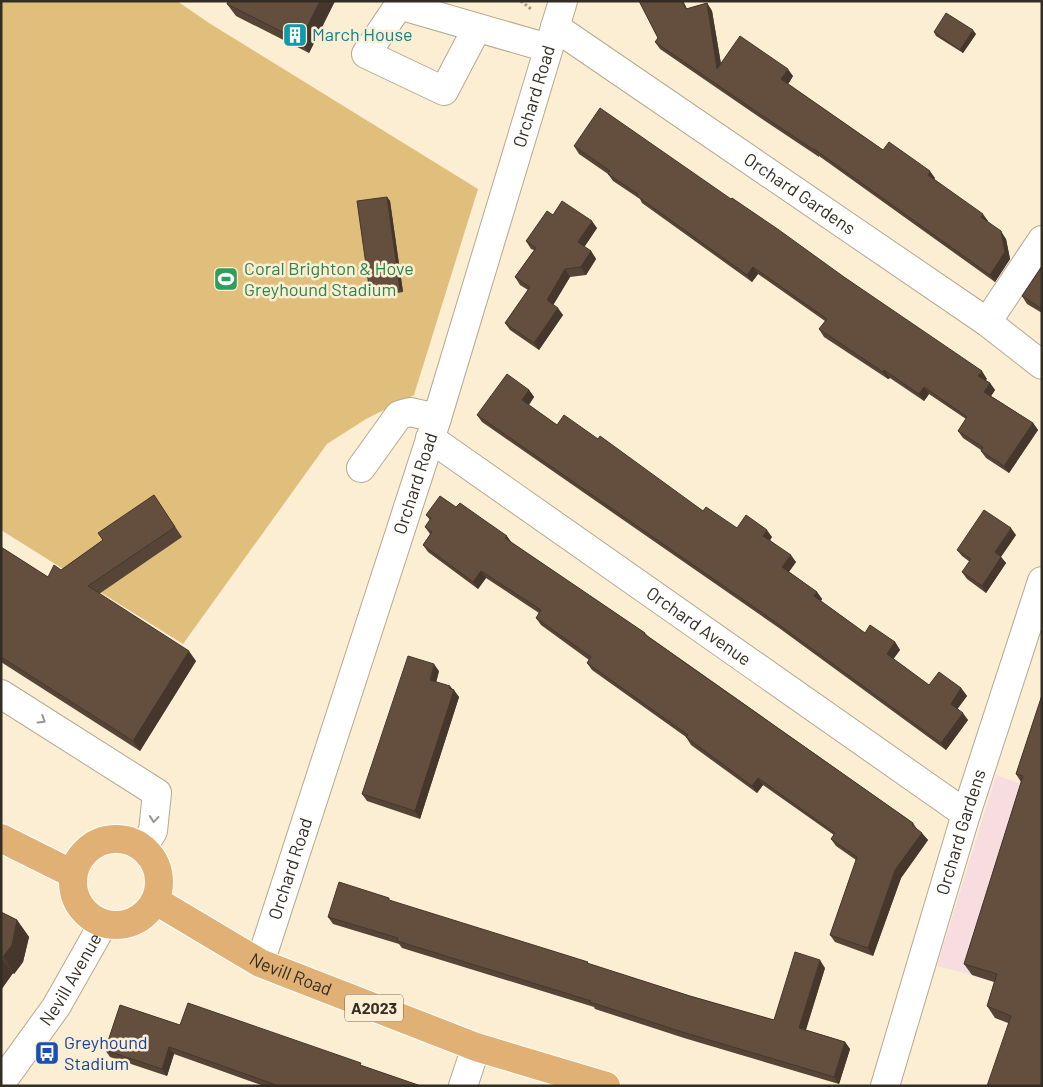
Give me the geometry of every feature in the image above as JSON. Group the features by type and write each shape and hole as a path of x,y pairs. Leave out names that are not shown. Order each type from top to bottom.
{"main road":[{"path":"1,838 73,874"},
{"path":"109,839 127,840 143,847 153,858 159,872 160,887 156,901 147,914 134,922 119,926 103,924 92,919 82,910 72,887 73,874 80,858 93,845 109,839"},
{"name":"Nevill Road","path":"156,901 260,964 476,1047 606,1086"}],"street":[{"name":"Orchard Road","path":"260,964 433,428 563,1"},
{"name":"Orchard Gardens","path":"477,28 552,38 987,322 1042,365"},
{"path":"987,322 1042,240"},
{"path":"361,468 399,415 410,412 433,428"},
{"name":"Orchard Avenue","path":"433,428 966,814"},
{"name":"Orchard Gardens","path":"884,1086 966,814 1042,581"},
{"path":"1,694 157,793 153,831 143,847"},
{"name":"Nevill Avenue","path":"1,1083 56,1006 103,924"},
{"path":"463,1086 476,1047"}],"shaded area":[{"name":"Coral Brighton & Hove Greyhound Stadium","path":"1,1 177,1 209,23 478,189 414,395 366,419 327,444 183,644 1,530"},
{"path":"996,775 1042,791 1024,992 937,966"}],"building":[{"name":"March House","path":"228,1 320,1 300,41 227,4"},
{"path":"639,1 682,1 686,9 707,3 717,69 740,36 788,69 781,79 883,150 889,142 930,171 928,175 983,214 981,217 1001,231 1005,252 990,275 814,149 655,42 658,38"},
{"path":"946,13 973,30 960,50 934,32"},
{"path":"600,108 982,371 978,376 990,383 984,392 1033,423 1004,466 981,451 983,447 958,431 967,417 924,387 919,394 819,329 827,319 753,267 747,275 637,196 638,194 608,174 610,171 574,146"},
{"path":"387,197 400,289 370,293 357,201"},
{"path":"562,201 592,221 578,242 591,251 581,267 565,269 547,300 558,308 534,343 505,323 530,287 515,277 536,248 526,241 547,211 553,215"},
{"path":"1042,266 1042,309 1022,296"},
{"path":"507,374 529,390 522,400 557,425 564,415 598,439 600,436 703,511 706,507 737,528 746,515 767,530 763,536 791,555 782,567 817,592 814,596 865,633 870,625 895,642 887,654 929,685 939,672 961,688 951,704 963,713 941,743 774,621 477,415"},
{"path":"154,495 175,527 88,586 189,651 133,741 1,657 1,547 48,577 54,565 61,570 103,540 98,533"},
{"path":"440,496 456,507 460,503 507,536 505,538 645,633 913,823 912,825 922,833 895,870 868,948 830,935 857,857 831,839 835,833 758,778 752,786 686,737 688,735 587,663 591,657 536,618 541,610 481,571 473,582 423,545 432,532 425,527 431,518 426,515"},
{"path":"984,510 1011,528 995,552 1001,557 982,586 962,572 971,559 957,550"},
{"path":"408,656 434,664 430,680 450,686 449,688 454,690 415,811 362,794"},
{"path":"1042,695 1042,1086 987,1086 1011,1016 987,1006 997,974 964,964 1023,776 1016,774"},
{"path":"339,882 389,898 389,900 690,996 774,1020 795,952 820,960 799,1028 845,1042 834,1077 679,1031 591,1001 397,941 398,938 328,917"},
{"path":"1,912 17,920 12,945 3,957 1,957"},
{"path":"188,1003 361,1063 360,1065 421,1086 279,1086 169,1047 162,1069 105,1050 120,1005 180,1025"}],"place":[{"name":"March House","path":"295,35"},
{"name":"Coral Brighton & Hove Greyhound Stadium","path":"226,279"},
{"name":"Greyhound Stadium","path":"47,1053"}]}
